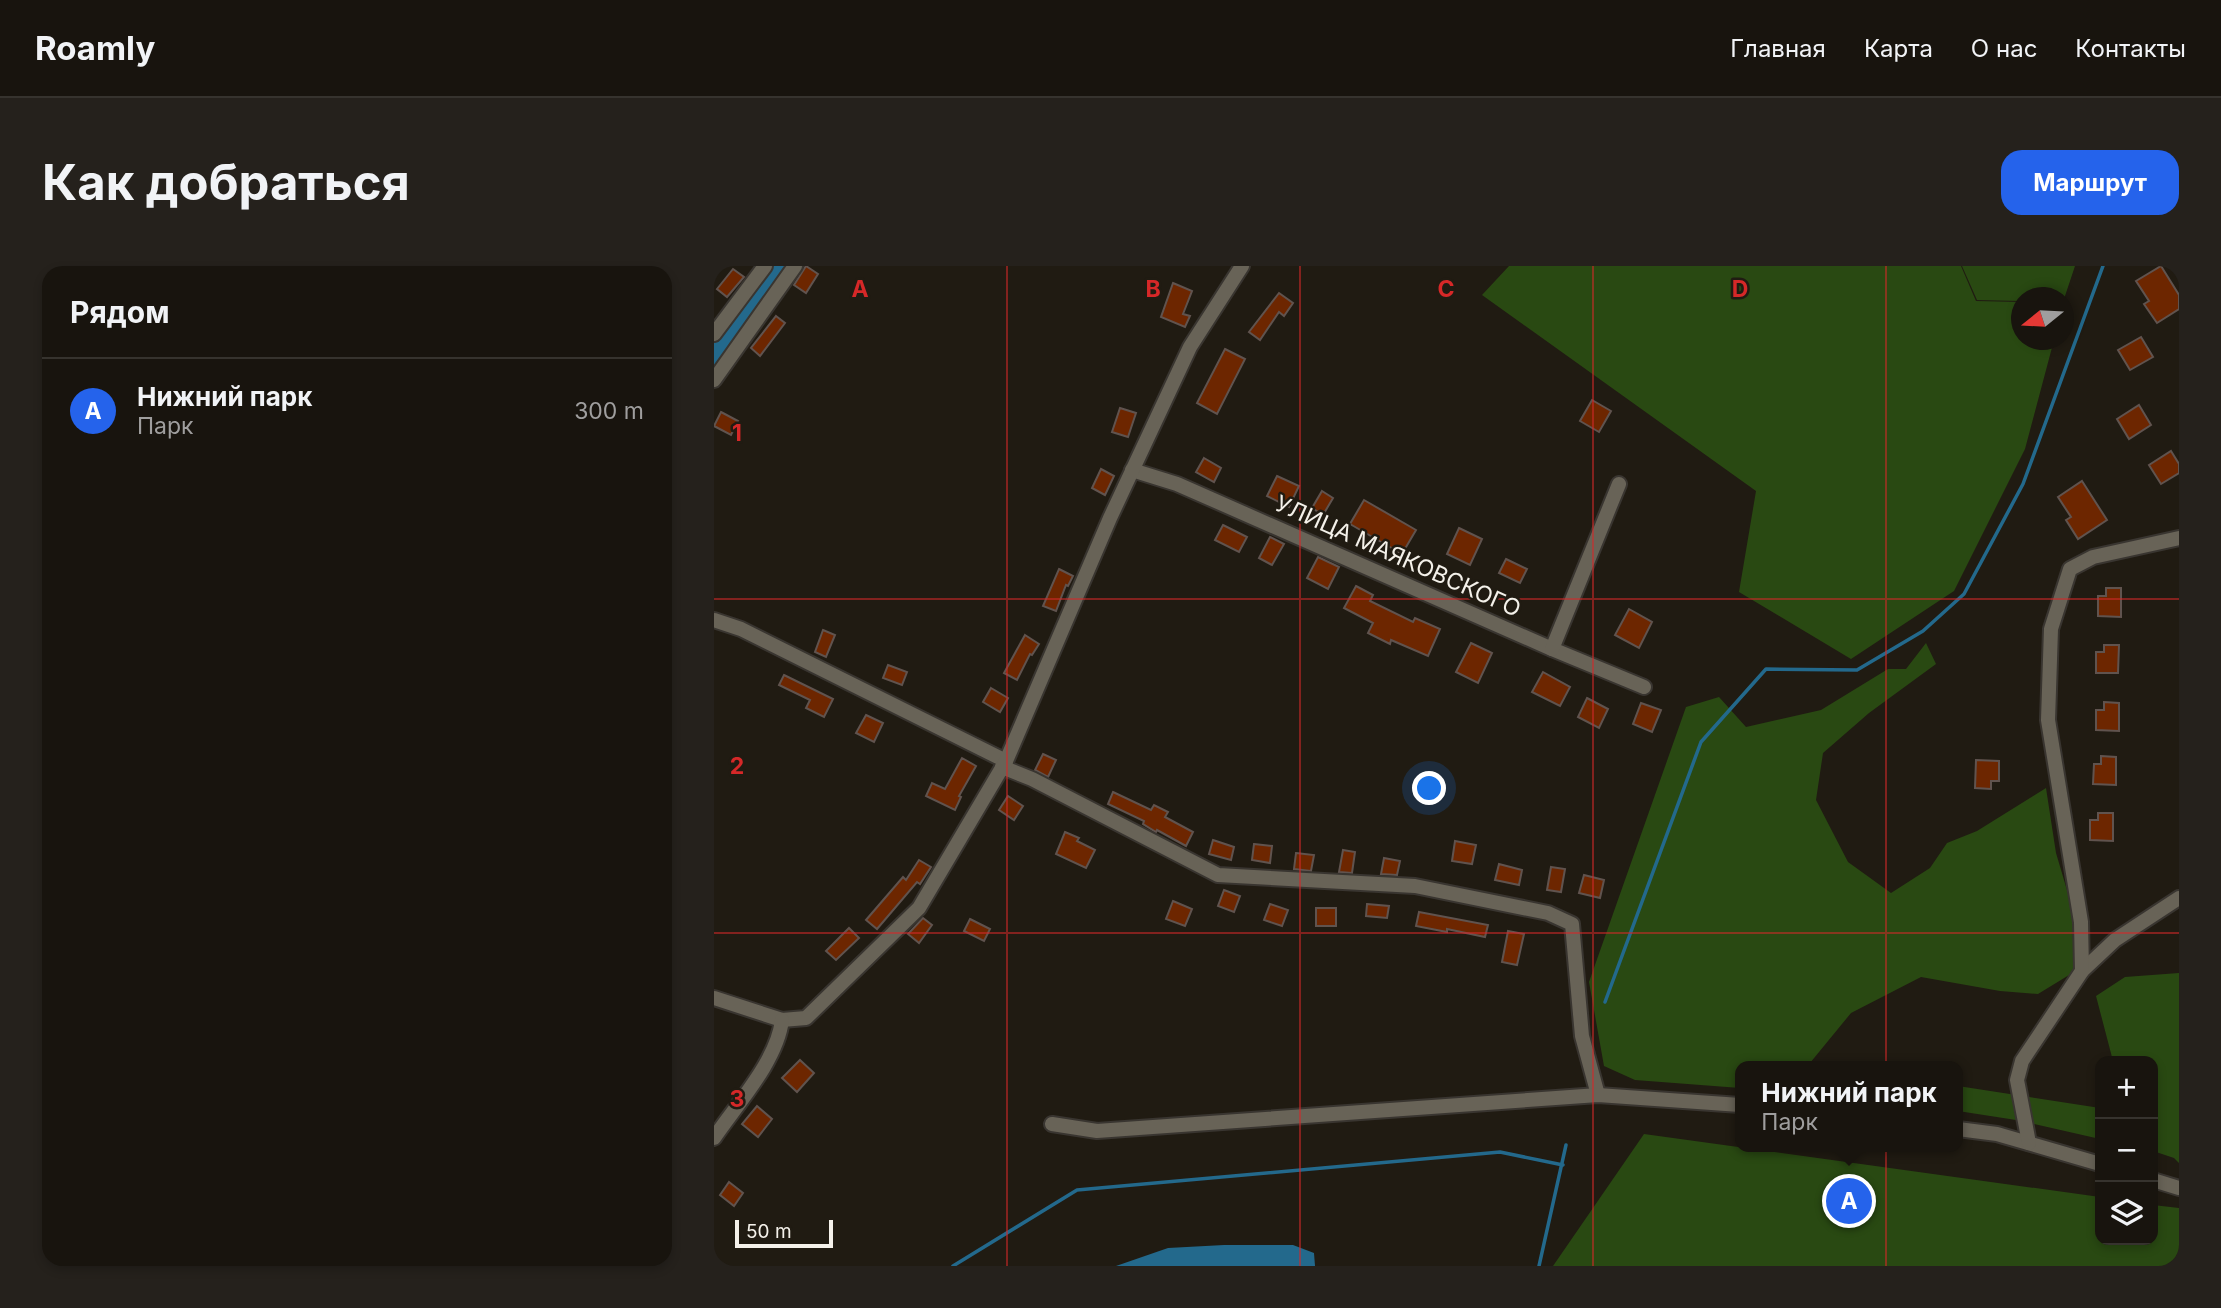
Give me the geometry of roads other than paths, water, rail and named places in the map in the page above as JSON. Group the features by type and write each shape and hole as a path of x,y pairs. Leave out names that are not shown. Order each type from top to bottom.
{"street":[{"path":"714,334 765,266"},
{"path":"714,380 795,266"},
{"path":"714,998 782,1020 806,1018 919,908 1004,764 1132,470 1190,346 1242,266"},
{"name":"УЛИЦА МАЯКОВСКОГО","path":"1132,470 1177,484 1644,687"},
{"path":"1552,649 1619,484"},
{"path":"2082,971 2081,922 2048,720 2050,629 2070,569 2093,557 2179,538"},
{"path":"714,620 741,629 1218,875 1415,886 1548,914 1572,924 1582,1036 1598,1095"},
{"path":"2029,1143 2017,1080 2022,1061 2082,971 2115,940 2179,898"},
{"path":"714,1138 764,1066 780,1034 782,1020"},
{"path":"1052,1124 1097,1131 1598,1095 1735,1105"},
{"path":"1963,1130 1997,1134 2095,1163"},
{"path":"2158,1182 2179,1188"}],"water":[{"path":"1293,1245 1314,1253 1315,1266 1116,1266 1168,1248"}],"waterway":[{"path":"714,359 784,266"},
{"path":"1605,1002 1701,742 1766,669 1857,670 1923,631 1964,594 2023,484 2103,266"},
{"path":"1539,1266 1566,1145"},
{"path":"953,1266 1077,1190 1500,1152 1563,1165"}],"place":[{"name":"Нижний парк","path":"1849,1201"}]}
